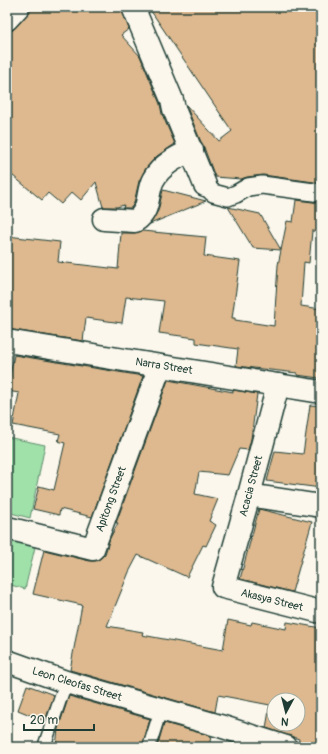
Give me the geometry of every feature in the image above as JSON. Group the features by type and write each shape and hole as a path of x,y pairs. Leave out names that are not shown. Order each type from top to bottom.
{"street":[{"path":"7,20 18,7"},
{"path":"133,7 172,100 174,109 192,150 205,186 213,193 228,197 248,187 262,185 321,193"},
{"path":"104,219 135,221 139,218 148,204 150,187 162,168 173,159 192,150"},
{"name":"Narra Street","path":"7,341 321,392"},
{"name":"Apitong Street","path":"7,528 93,549 160,366"},
{"name":"Acacia Street","path":"223,587 278,385"},
{"path":"249,495 321,506"},
{"name":"Akasya Street","path":"223,587 321,612"},
{"name":"Leon Cleofas Street","path":"7,661 66,682 161,708 286,747"}],"lane":[{"path":"44,747 66,682"},
{"path":"149,747 161,708"}],"green space":[{"path":"7,437 45,445 30,518 7,512"},
{"path":"7,536 36,543 25,589 7,584"}],"building":[{"path":"34,7 121,7 129,29 121,35 140,56 175,144 157,156 146,168 139,181 134,203 131,208 123,208 124,205 117,207 103,207 96,182 81,200 72,192 61,204 48,193 42,200 7,171 7,35"},
{"path":"147,7 321,7 321,183 263,175 241,179 215,177 186,105 219,141 232,131"},
{"path":"163,190 206,201 150,224 158,211"},
{"path":"296,200 321,203 321,232 312,231 309,263 304,262 301,306 321,309 321,361 319,378 297,375 297,373 236,366 238,349 196,343 196,338 159,333 164,301 126,297 122,323 86,318 83,341 7,329 7,236 60,242 58,262 118,269 121,233 134,233 142,231 206,237 204,256 240,261 232,318 235,318 235,320 274,326 278,265 287,221 293,222"},
{"path":"228,207 260,214 281,250 253,248"},
{"path":"14,355 143,376 92,517 60,509 59,515 33,509 39,486 54,490 65,443 58,441 60,434 13,425 19,393 7,391"},
{"path":"168,380 233,392 233,390 257,394 251,439 248,450 239,449 228,475 199,472 195,494 218,499 209,521 216,525 206,546 203,545 187,577 138,555 129,572 107,626 143,632 142,635 223,650 228,620 251,625 252,622 286,629 287,622 321,628 321,747 298,747 299,739 278,732 306,732 306,692 266,692 266,704 218,695 215,712 70,670 82,605 33,594 44,550 90,561 96,561 105,554 110,538 118,523 116,523"},
{"path":"310,405 321,406 321,488 267,481 275,451 303,454"},
{"path":"259,509 312,522 292,592 240,579"},
{"path":"27,685 54,695 45,721 18,710"},
{"path":"69,696 150,719 142,747 56,747 58,729"},
{"path":"164,723 211,736 209,747 157,747"}]}
